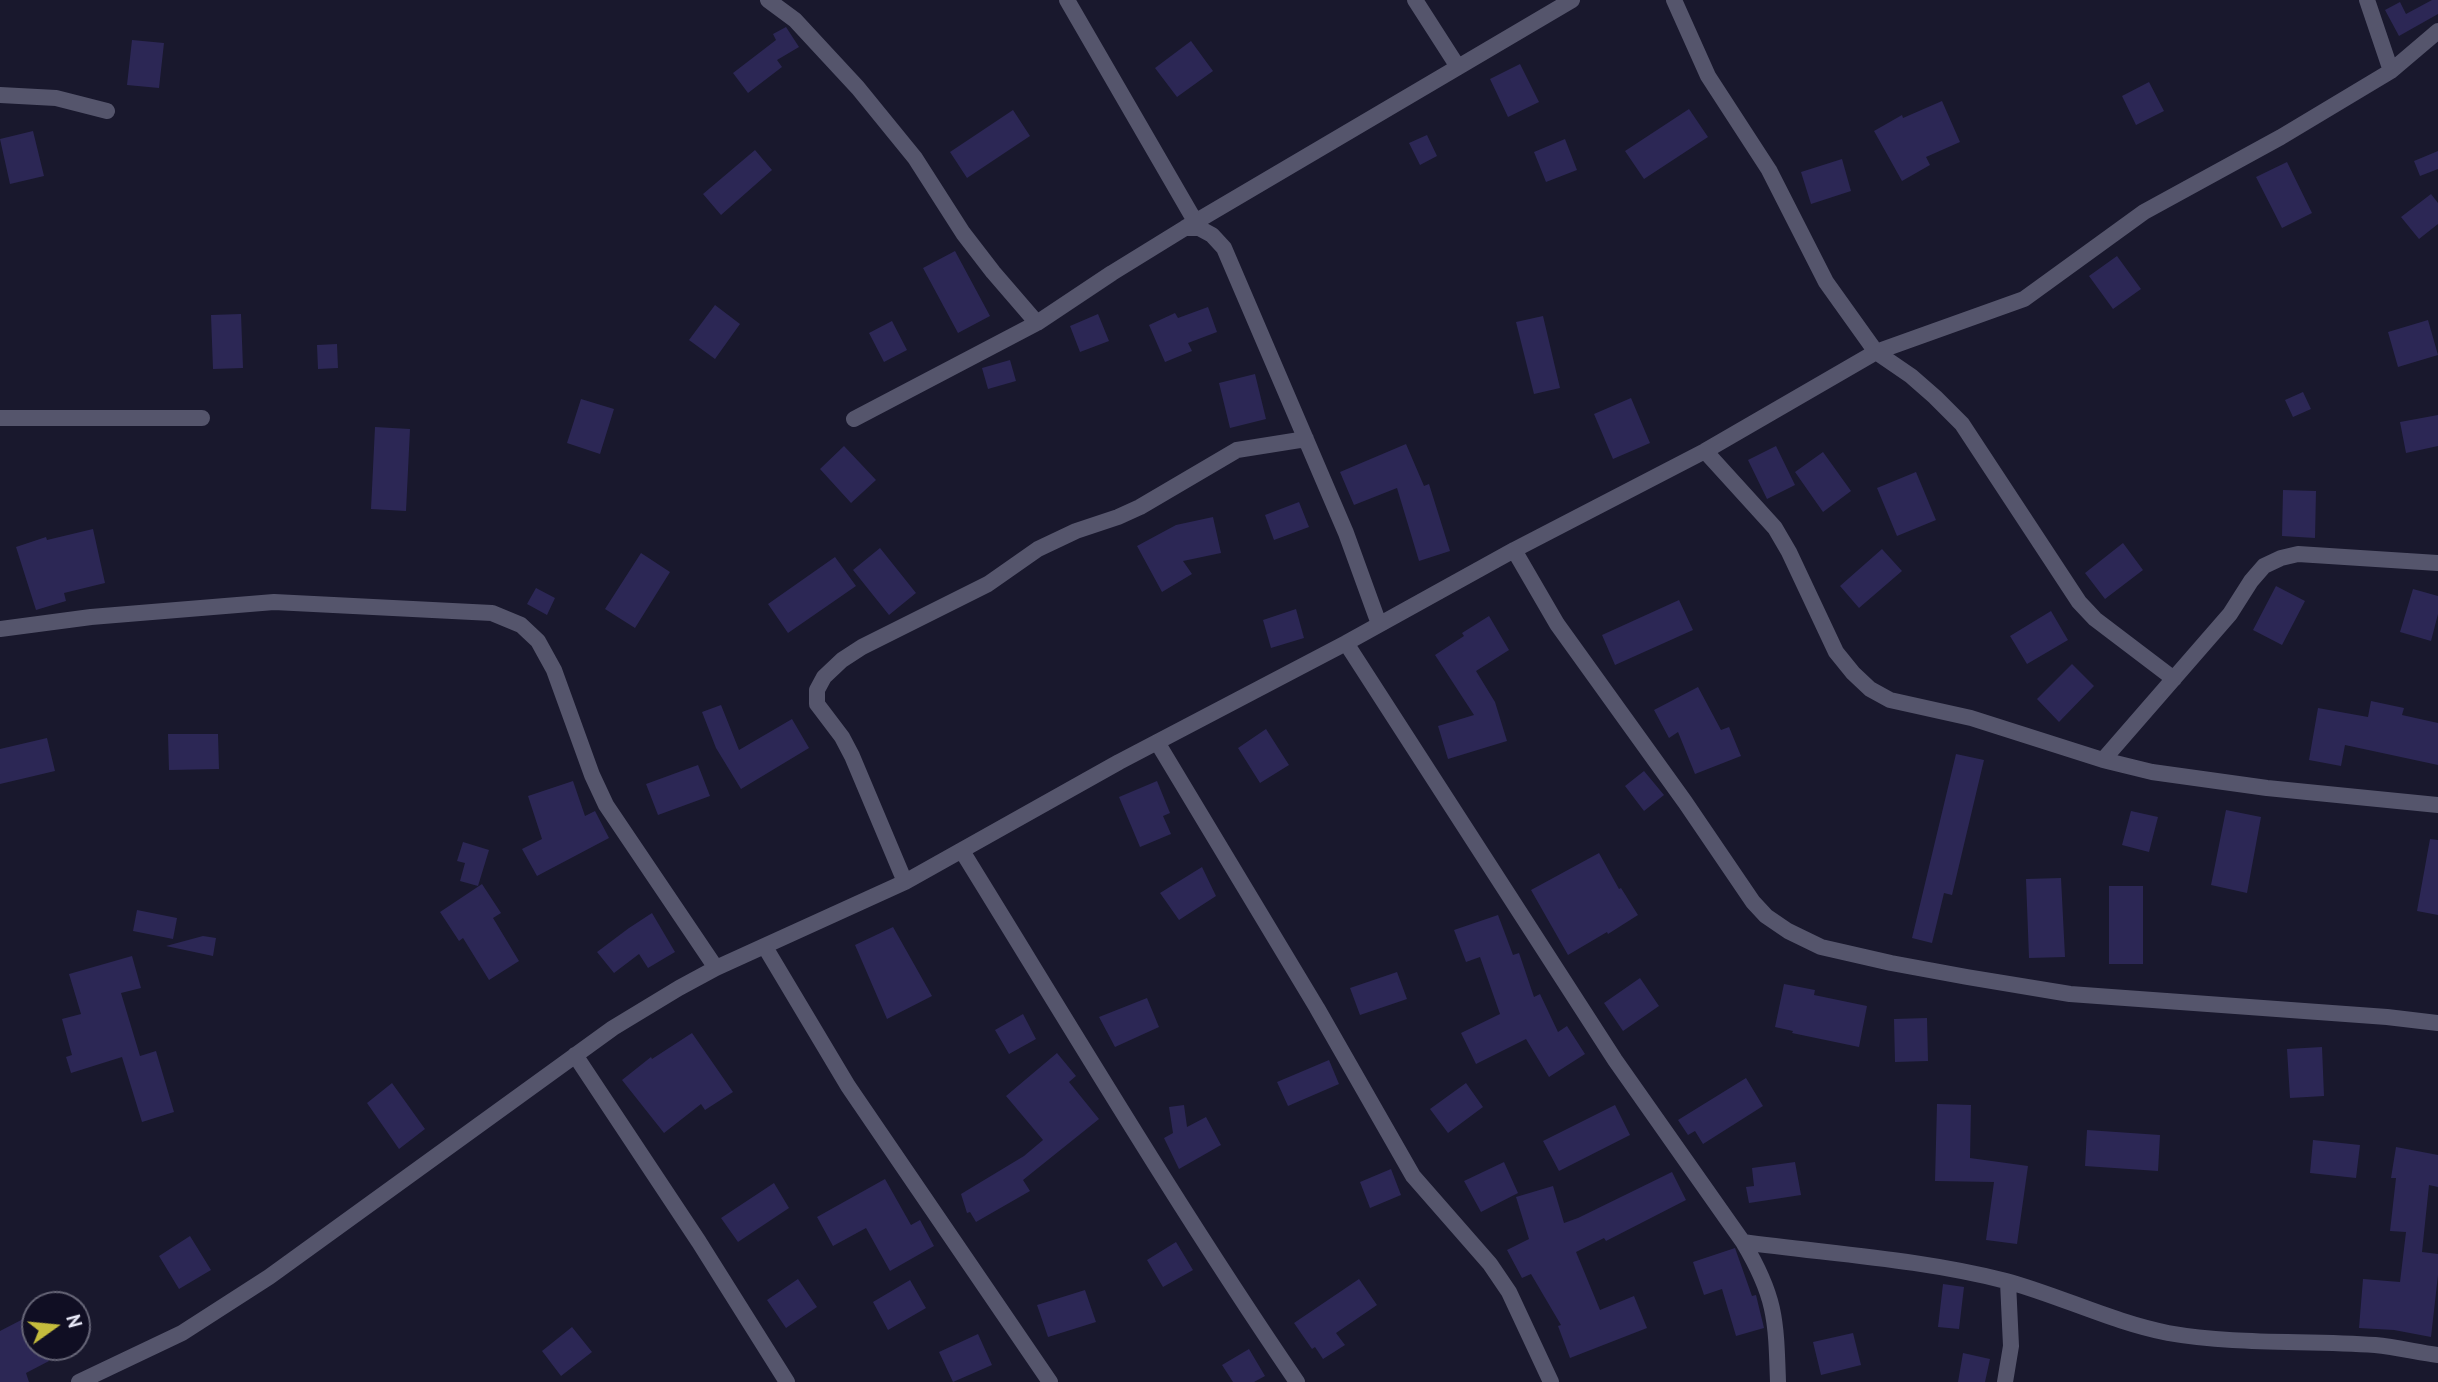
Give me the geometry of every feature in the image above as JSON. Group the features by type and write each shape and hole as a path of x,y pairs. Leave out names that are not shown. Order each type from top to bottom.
{"street":[{"path":"768,0 796,20 858,88 915,158 962,233 1037,323"},
{"path":"1067,0 1193,226 1212,235 1224,248 1346,533 1379,624"},
{"path":"1415,0 1458,67"},
{"path":"853,419 1037,323 1193,226 1572,0"},
{"path":"1674,0 1708,76 1769,170 1826,282 1876,352 1911,376 1962,424 2079,602 2095,619 2174,680"},
{"path":"2367,0 2391,71"},
{"path":"79,1382 182,1333 269,1277 613,1028 716,968 905,882 1157,742 1346,643 1514,550 1705,451 1876,352 2024,299 2144,212 2281,137 2391,71 2438,31"},
{"path":"0,95 56,98 107,111"},
{"path":"0,418 202,418"},
{"path":"905,882 852,756 842,737 817,704 817,690 824,677 842,660 862,647 988,584 1038,549 1140,507 1237,450 1306,439"},
{"path":"1705,451 1775,528 1836,652 1870,689 1890,700 1971,718 2103,760 2152,772 2267,788 2438,805"},
{"path":"1514,550 1557,624 1753,902 1766,916 1788,931 1821,947 1891,963 2070,994 2438,1023"},
{"path":"2103,760 2230,614 2264,566 2298,554 2438,563"},
{"path":"0,629 91,617 274,602 492,613 521,625 538,641 554,670 592,775 606,805 716,968"},
{"path":"1346,643 1615,1060 1743,1242 1759,1269 1771,1297 1776,1322 1778,1382"},
{"path":"1157,742 1317,1008 1413,1176 1475,1247 1509,1292 1551,1382"},
{"path":"962,850 1151,1158 1297,1382"},
{"path":"765,947 848,1086 1051,1382"},
{"path":"575,1055 699,1242 787,1382"},
{"path":"1743,1242 1890,1259 2008,1282 2094,1313 2167,1332 2264,1342 2377,1345 2438,1355"},
{"path":"2005,1382 2011,1346 2008,1282"}],"building":[{"path":"2432,0 2438,0 2438,14 2399,36 2385,10 2400,2 2406,14"},
{"path":"786,27 799,47 777,60 782,67 748,93 733,73 776,40 773,34"},
{"path":"132,40 164,43 159,88 127,85"},
{"path":"1191,41 1213,71 1177,97 1155,68"},
{"path":"1520,64 1539,102 1508,117 1490,79"},
{"path":"2149,82 2164,111 2136,125 2122,96"},
{"path":"1942,101 1960,142 1926,157 1930,165 1902,181 1874,131 1902,115 1903,118"},
{"path":"1689,109 1708,137 1644,179 1625,151"},
{"path":"1013,110 1030,136 967,178 950,152"},
{"path":"33,131 44,176 10,184 0,139"},
{"path":"1427,135 1437,156 1420,165 1409,143"},
{"path":"1565,139 1577,170 1546,182 1534,152"},
{"path":"755,150 772,170 721,215 703,194"},
{"path":"2438,151 2438,169 2420,176 2414,161"},
{"path":"1842,159 1851,191 1811,204 1801,172"},
{"path":"2287,162 2312,213 2282,228 2256,177"},
{"path":"2431,194 2438,203 2438,224 2419,239 2401,217"},
{"path":"955,251 990,316 958,333 923,268"},
{"path":"2117,256 2141,289 2113,309 2089,276"},
{"path":"715,305 740,324 715,359 689,340"},
{"path":"1208,307 1217,332 1188,343 1192,351 1165,362 1149,325 1175,313 1178,318"},
{"path":"241,314 243,368 213,369 211,315"},
{"path":"1098,314 1109,341 1080,352 1070,326"},
{"path":"1543,316 1560,388 1534,394 1516,322"},
{"path":"2428,320 2438,355 2398,367 2388,332"},
{"path":"892,321 907,350 884,362 869,333"},
{"path":"337,344 338,368 318,369 317,345"},
{"path":"1010,360 1016,381 988,389 982,368"},
{"path":"1255,374 1266,419 1230,428 1219,383"},
{"path":"2303,392 2311,409 2293,417 2285,400"},
{"path":"1631,398 1650,443 1613,459 1594,414"},
{"path":"581,399 614,409 600,454 567,443"},
{"path":"2438,415 2438,446 2406,453 2400,422"},
{"path":"375,427 410,429 406,511 371,509"},
{"path":"1406,444 1424,486 1429,484 1450,551 1419,561 1397,488 1354,505 1340,472"},
{"path":"844,446 876,480 851,503 820,469"},
{"path":"1776,446 1795,485 1767,499 1748,460"},
{"path":"1823,452 1851,491 1823,512 1795,472"},
{"path":"1916,472 1936,520 1897,536 1877,488"},
{"path":"2283,490 2316,491 2315,538 2282,536"},
{"path":"1299,502 1309,527 1274,540 1265,515"},
{"path":"1213,517 1221,553 1183,561 1192,574 1162,592 1137,546 1176,525"},
{"path":"93,529 105,583 64,593 66,601 36,610 16,547 46,537 47,540"},
{"path":"2123,543 2143,570 2105,599 2085,573"},
{"path":"880,548 916,593 889,615 853,570"},
{"path":"1882,549 1902,571 1859,608 1840,586"},
{"path":"641,553 670,572 635,628 605,609"},
{"path":"835,557 856,586 788,633 768,604"},
{"path":"2276,586 2305,601 2282,645 2253,630"},
{"path":"536,588 555,598 547,615 527,604"},
{"path":"2413,589 2438,596 2438,614 2431,641 2400,632"},
{"path":"1679,600 1693,630 1615,665 1602,635"},
{"path":"1296,609 1304,638 1271,648 1263,620"},
{"path":"2051,611 2068,640 2027,664 2010,636"},
{"path":"1489,616 1509,650 1476,671 1495,702 1507,741 1448,759 1438,726 1474,715 1435,655"},
{"path":"2072,664 2094,686 2059,722 2037,699"},
{"path":"1698,687 1721,730 1729,727 1741,756 1695,774 1678,732 1669,738 1654,710"},
{"path":"2371,701 2404,708 2402,715 2438,723 2438,765 2345,745 2341,766 2309,760 2318,708 2368,717"},
{"path":"721,705 739,750 792,719 809,748 741,789 716,748 702,712"},
{"path":"1266,729 1289,765 1260,783 1238,748"},
{"path":"168,734 218,734 219,769 169,770"},
{"path":"47,738 55,771 0,784 0,749"},
{"path":"1956,754 1984,760 1952,895 1944,893 1932,943 1912,938"},
{"path":"698,765 710,796 658,815 646,784"},
{"path":"1644,771 1664,795 1644,811 1625,786"},
{"path":"573,781 585,816 595,811 609,838 537,876 522,849 542,839 528,796"},
{"path":"1157,781 1170,813 1163,816 1171,834 1140,847 1119,797"},
{"path":"2226,810 2261,817 2247,893 2211,885"},
{"path":"2131,811 2158,817 2149,852 2122,845"},
{"path":"2430,839 2438,840 2438,915 2417,911"},
{"path":"463,842 489,850 478,886 460,881 465,863 457,861"},
{"path":"1599,853 1619,889 1621,888 1638,915 1568,955 1531,890"},
{"path":"1202,867 1216,896 1179,920 1160,893"},
{"path":"2061,878 2065,957 2029,958 2026,879"},
{"path":"482,884 501,913 493,918 519,961 489,980 463,938 459,941 440,912"},
{"path":"2109,886 2143,886 2143,964 2109,964"},
{"path":"137,910 177,918 173,939 133,931"},
{"path":"652,913 675,952 648,968 639,954 614,973 597,952"},
{"path":"1498,915 1513,955 1519,953 1534,997 1540,994 1558,1032 1567,1026 1585,1054 1549,1077 1526,1039 1476,1064 1461,1033 1500,1014 1480,957 1466,962 1454,930"},
{"path":"893,927 932,996 887,1019 855,945"},
{"path":"203,936 216,938 213,956 166,946"},
{"path":"132,956 141,988 121,993 140,1056 156,1051 174,1112 142,1122 122,1057 71,1073 66,1057 72,1055 62,1019 81,1014 69,974"},
{"path":"1397,972 1407,999 1360,1015 1350,988"},
{"path":"1640,978 1659,1006 1623,1031 1604,1003"},
{"path":"1784,984 1815,990 1814,995 1867,1006 1859,1047 1775,1027"},
{"path":"1147,998 1159,1027 1115,1047 1099,1017"},
{"path":"1023,1014 1036,1039 1009,1054 995,1030"},
{"path":"1927,1018 1928,1061 1895,1062 1894,1019"},
{"path":"692,1033 733,1092 705,1110 701,1104 664,1133 622,1080 651,1057 652,1059"},
{"path":"2322,1047 2324,1096 2290,1098 2287,1049"},
{"path":"1057,1053 1076,1076 1069,1082 1099,1119 1023,1180 1030,1191 976,1222 970,1212 967,1213 961,1194 1024,1156 1043,1140 1006,1096"},
{"path":"1329,1060 1339,1084 1288,1106 1277,1082"},
{"path":"1746,1078 1763,1106 1703,1144 1695,1131 1688,1135 1678,1120"},
{"path":"392,1083 425,1129 399,1149 367,1103"},
{"path":"1466,1083 1483,1107 1448,1133 1430,1109"},
{"path":"1937,1104 1971,1105 1970,1158 2028,1166 2017,1244 1986,1240 1994,1182 1935,1181"},
{"path":"1184,1105 1187,1127 1206,1117 1221,1145 1179,1169 1164,1138 1173,1133 1169,1107"},
{"path":"1615,1105 1630,1135 1559,1171 1543,1141"},
{"path":"2087,1130 2160,1135 2158,1171 2085,1166"},
{"path":"2313,1140 2360,1145 2356,1178 2310,1173"},
{"path":"2396,1147 2438,1155 2438,1187 2429,1185 2422,1252 2438,1254 2431,1337 2394,1330 2359,1328 2363,1279 2400,1282 2406,1232 2390,1231 2396,1178 2391,1178"},
{"path":"1504,1162 1518,1193 1481,1212 1464,1181"},
{"path":"1795,1162 1801,1195 1749,1203 1746,1187 1754,1186 1752,1168"},
{"path":"1391,1169 1401,1195 1370,1208 1360,1182"},
{"path":"1672,1172 1686,1200 1606,1241 1604,1238 1576,1252 1600,1310 1634,1296 1647,1328 1570,1358 1558,1326 1561,1325 1531,1274 1522,1278 1507,1250 1529,1239 1516,1197 1553,1186 1564,1223"},
{"path":"885,1179 911,1225 920,1220 934,1246 890,1271 866,1228 833,1246 817,1217"},
{"path":"774,1183 789,1208 738,1242 721,1218"},
{"path":"190,1236 211,1270 179,1289 159,1256"},
{"path":"1176,1242 1193,1270 1163,1287 1147,1260"},
{"path":"1735,1248 1752,1296 1756,1295 1764,1328 1736,1336 1722,1289 1704,1295 1693,1262"},
{"path":"798,1279 817,1307 786,1328 767,1300"},
{"path":"1359,1279 1377,1305 1336,1333 1345,1345 1323,1359 1315,1347 1312,1349 1294,1323"},
{"path":"910,1280 926,1308 888,1330 873,1302"},
{"path":"1943,1284 1964,1287 1959,1329 1938,1327"},
{"path":"1085,1290 1096,1322 1048,1337 1037,1305"},
{"path":"21,1320 21,1361 49,1361 26,1373 29,1382 0,1382 0,1331"},
{"path":"572,1327 592,1352 561,1376 542,1351"},
{"path":"1853,1333 1861,1365 1821,1375 1813,1342"},
{"path":"978,1334 992,1365 953,1382 939,1352"},
{"path":"1249,1349 1265,1376 1254,1382 1233,1382 1222,1365"},
{"path":"1963,1353 1990,1359 1985,1382 1958,1382"}]}
